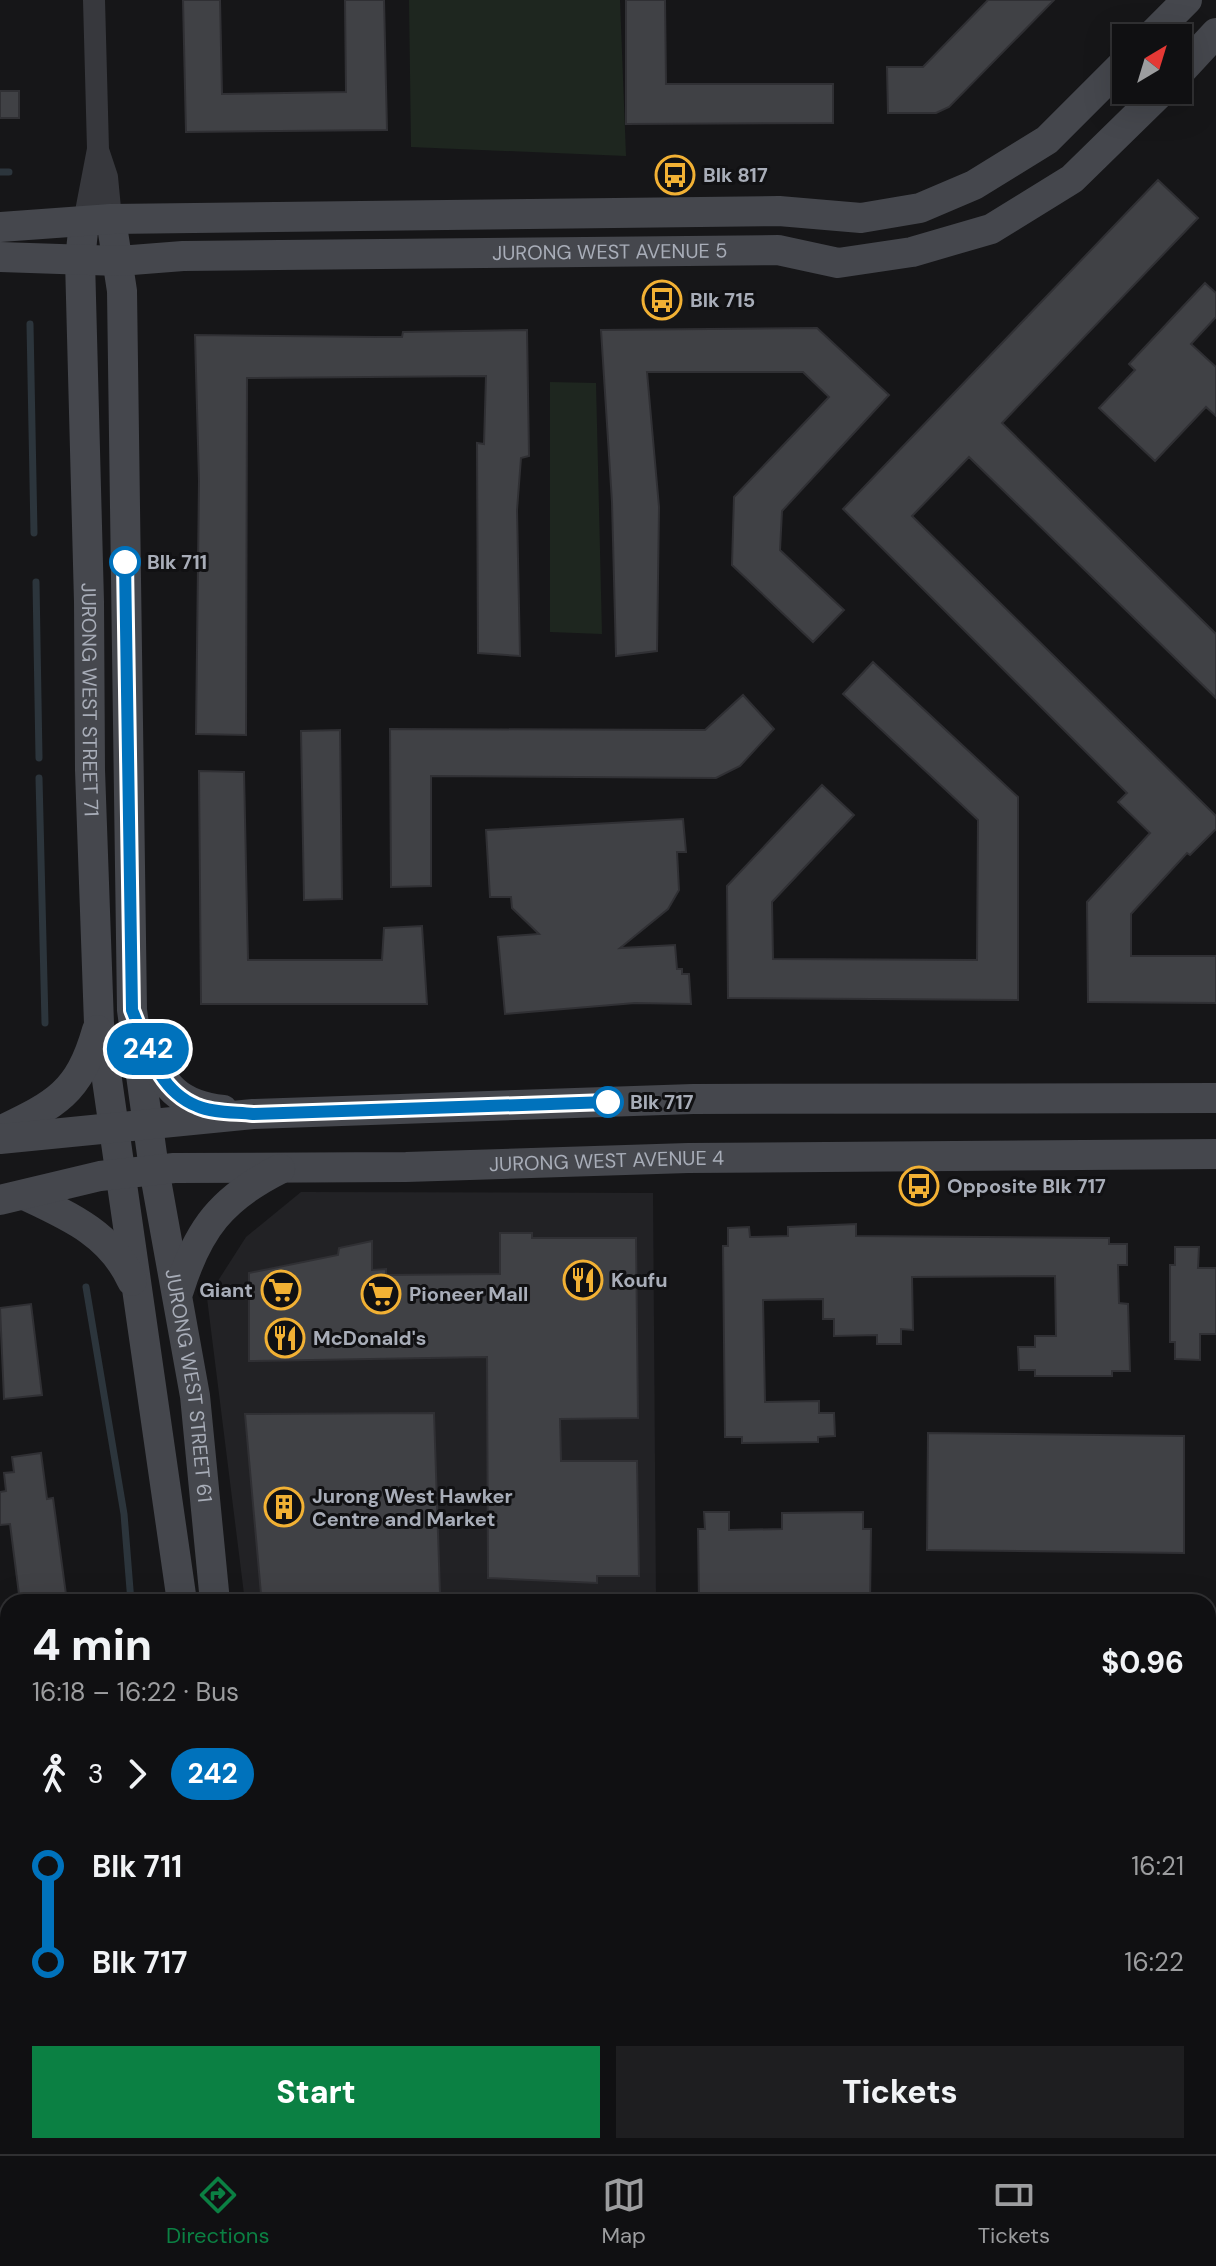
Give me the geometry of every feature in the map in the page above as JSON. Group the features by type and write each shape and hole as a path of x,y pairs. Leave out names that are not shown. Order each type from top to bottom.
{"street":[{"path":"94,0 98,149 107,177 98,221"},
{"path":"1163,24 1187,0"},
{"path":"1192,59 1216,33"},
{"name":"JURONG WEST AVENUE 5","path":"0,227 98,221 779,211 861,218 920,208 1017,162 1047,140 1112,75"},
{"name":"JURONG WEST AVENUE 5","path":"0,257 119,261 242,255 778,250 838,263 912,252 991,229 1072,179 1149,104"},
{"name":"JURONG WEST STREET 71","path":"98,221 80,260 89,602 90,785 99,1024 121,1174"},
{"name":"JURONG WEST STREET 71","path":"98,221 119,261 132,1010 154,1169"},
{"path":"132,1010 158,1073 173,1092 198,1107 253,1114"},
{"path":"0,1131 52,1106 77,1080 91,1054 99,1024"},
{"path":"0,1139 253,1114 693,1099 1216,1098"},
{"name":"JURONG WEST AVENUE 4","path":"12,1197 154,1169 688,1158 1216,1154"},
{"path":"178,1292 190,1255 231,1197 281,1168"},
{"name":"JURONG WEST STREET 61","path":"154,1169 195,1396 214,1594"},
{"name":"JURONG WEST STREET 61","path":"121,1174 181,1594"},
{"path":"12,1197 83,1225 122,1257 141,1302"}],"shaded area":[{"path":"409,0 620,0 626,156 411,147"},
{"path":"550,382 596,383 602,634 550,632"},
{"path":"301,1192 653,1193 656,1594 244,1594 207,1298 246,1237"}],"building":[{"path":"183,0 220,0 222,94 346,92 345,0 384,0 387,130 186,132"},
{"path":"626,0 665,0 666,84 833,84 833,123 626,124"},
{"path":"988,0 1054,0 949,107 936,113 888,113 887,67 923,67"},
{"path":"0,91 19,91 19,118 0,118"},
{"path":"1158,180 1198,218 1002,423 1216,634 1216,698 969,457 912,516 1216,816 1216,829 1190,855 1187,853 1131,914 1131,956 1216,956 1216,1003 1088,1002 1087,902 1150,833 1118,802 1127,793 843,509"},
{"path":"1205,283 1216,293 1216,317 1191,344 1216,367 1216,416 1206,407 1155,461 1099,408 1135,370 1129,364"},
{"path":"817,328 889,395 782,511 780,550 844,610 813,642 732,565 734,497 829,397 803,372 647,372 659,507 657,651 616,656 612,502 601,330"},
{"path":"527,330 529,456 521,458 517,510 520,656 478,653 477,443 484,444 486,376 247,378 246,735 196,734 199,481 195,335 402,337 403,332"},
{"path":"873,662 1018,797 1018,1000 728,998 727,886 822,785 854,815 772,902 773,959 977,960 978,820 843,694"},
{"path":"743,695 774,729 740,766 716,778 431,776 431,886 391,887 390,729 705,730"},
{"path":"340,730 342,899 304,900 301,731"},
{"path":"199,771 244,772 248,960 382,960 384,928 422,926 427,1004 201,1004"},
{"path":"683,819 686,852 677,852 679,890 668,909 620,948 675,945 677,969 682,969 682,974 689,974 691,1004 635,1003 505,1014 498,937 539,934 512,908 511,897 490,897 486,830"},
{"path":"856,1224 856,1236 1109,1238 1109,1244 1127,1244 1127,1265 1118,1265 1119,1303 1128,1304 1130,1371 1112,1371 1112,1376 1035,1376 1035,1370 1019,1370 1018,1347 1035,1347 1035,1336 1056,1336 1055,1276 912,1277 913,1330 901,1329 901,1344 877,1344 877,1335 834,1336 834,1319 823,1319 823,1299 763,1300 765,1402 819,1401 819,1413 834,1413 835,1436 818,1437 818,1442 742,1443 742,1437 725,1437 723,1246 728,1246 728,1228 749,1227 750,1237 788,1236 788,1227"},
{"path":"500,1233 532,1233 532,1238 636,1238 638,1418 560,1419 561,1461 637,1461 639,1576 597,1576 597,1583 488,1578 487,1357 249,1361 249,1273 338,1255 339,1248 372,1241 372,1270 386,1269 386,1275 500,1274"},
{"path":"1175,1247 1199,1247 1198,1268 1216,1268 1216,1334 1200,1334 1200,1360 1175,1359 1175,1342 1170,1342 1170,1265 1175,1265"},
{"path":"31,1304 42,1395 4,1399 0,1308"},
{"name":"Jurong West Hawker Centre and Market","path":"434,1413 440,1593 261,1594 245,1414"},
{"path":"928,1433 1184,1436 1184,1553 927,1550"},
{"path":"41,1453 47,1499 53,1498 66,1594 19,1594 10,1524 0,1525 0,1492 6,1491 4,1473 14,1472 12,1457"},
{"path":"704,1512 729,1512 729,1530 782,1529 782,1513 863,1512 863,1529 871,1529 870,1594 699,1594 698,1529 705,1529"}],"waterway":[{"path":"0,172 9,172"},
{"path":"30,324 34,533"},
{"path":"36,582 39,758"},
{"path":"39,778 45,1023"},
{"path":"86,1287 124,1514 130,1594"}],"bus line":[{"name":"242","path":"125,562 132,1010 158,1073 173,1092 198,1107 253,1114 608,1102"}],"place":[{"name":"Blk 817","path":"675,175"},
{"name":"Blk 715","path":"662,300"},
{"name":"Blk 711","path":"125,562"},
{"name":"Blk 717","path":"608,1102"},
{"name":"Opposite Blk 717","path":"919,1186"},
{"name":"Koufu","path":"583,1280"},
{"name":"Giant","path":"281,1290"},
{"name":"Pioneer Mall","path":"381,1294"},
{"name":"McDonald's","path":"285,1338"},
{"name":"Jurong West Hawker Centre and Market","path":"284,1507"}]}
